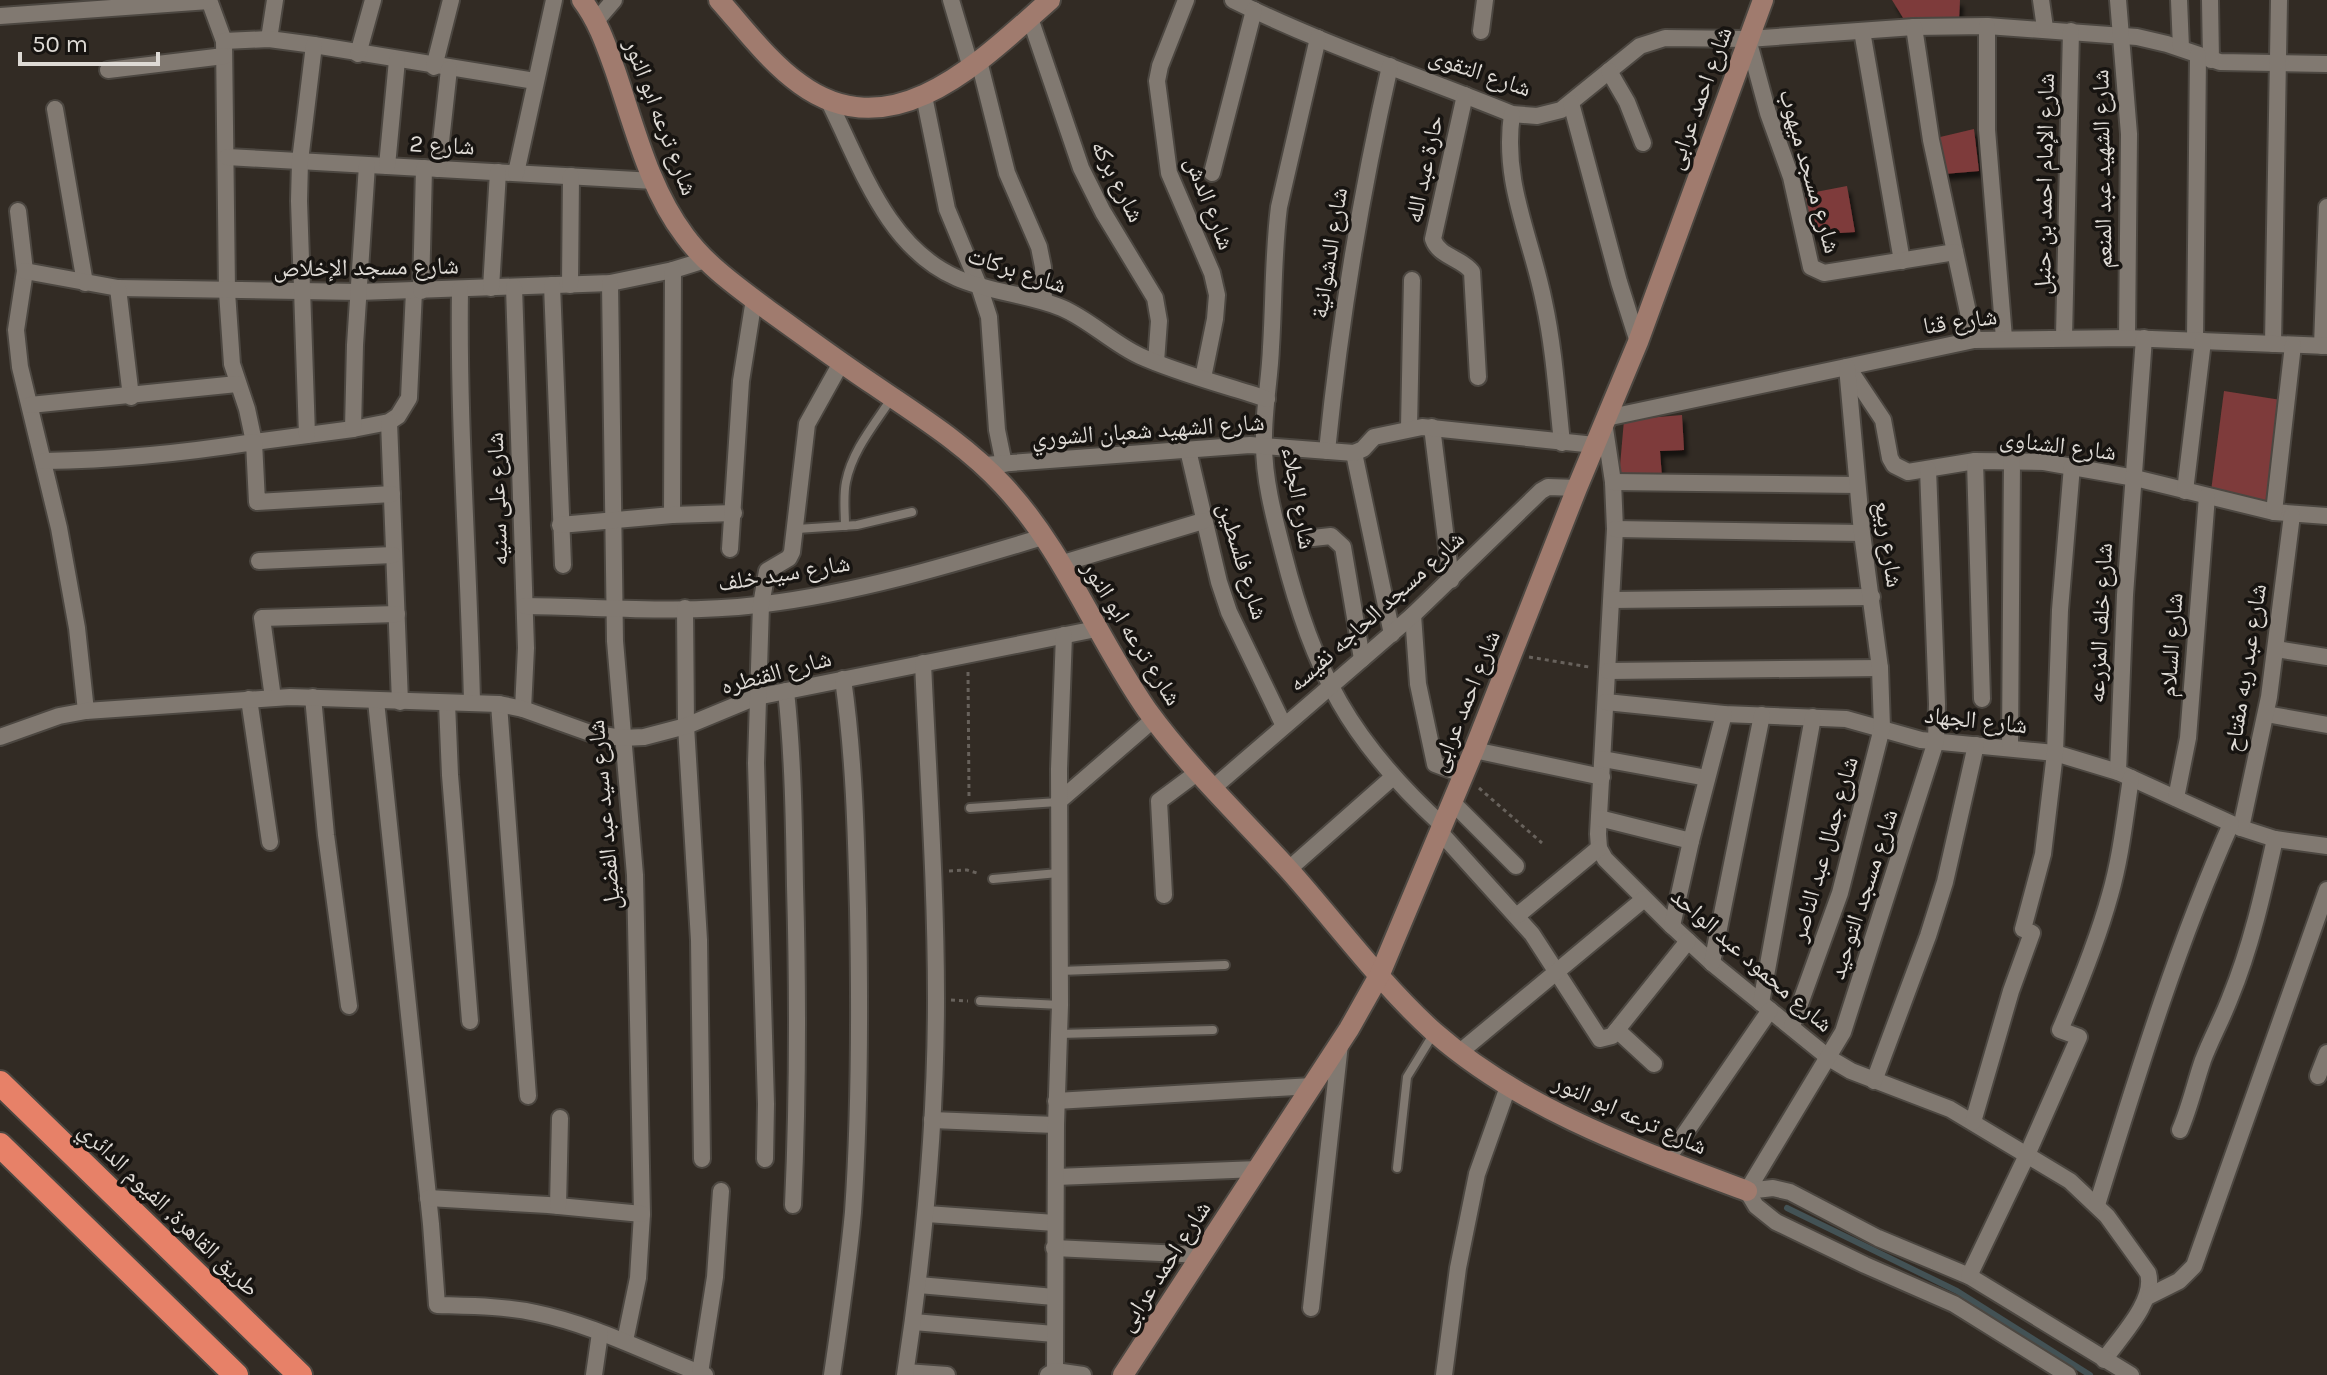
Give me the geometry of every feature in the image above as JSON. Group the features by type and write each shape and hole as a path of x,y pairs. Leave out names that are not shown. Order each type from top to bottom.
{"highway":[{"name":"طريق القاهرة, الفيوم الدائري","path":"0,1083 300,1375"},
{"path":"0,1145 236,1375"}],"street":[{"path":"0,16 45,7 209,0 224,49 227,292 232,364 254,442 257,502 392,494"},
{"path":"269,39 275,0"},
{"path":"358,54 373,0"},
{"path":"44,461 199,451 353,429 389,422 405,408 409,398 417,291 451,0"},
{"path":"516,173 554,0"},
{"name":"شارع ترعه ابو النور","path":"582,0 596,21 654,181 671,216 705,260 841,363 994,465 1043,537 1096,629 1154,719 1198,772 1434,1032 1509,1084 1570,1120 1747,1191 1773,1188 1790,1192 1878,1238 1969,1276 2131,1375"},
{"path":"596,21 614,0"},
{"path":"719,0 790,76 812,93 852,106 877,108 924,96 975,65 1050,0"},
{"path":"951,0 975,65 1007,173 1039,247 1044,301"},
{"name":"شارع الدش","path":"1186,0 1157,81 1169,173 1212,273 1217,295 1203,378"},
{"name":"شارع التقوى","path":"1233,0 1318,38 1512,114 1537,116 1549,114 1571,103 1640,46 1665,38 1748,39 1914,27 2045,28 2121,35 2231,63 2327,64"},
{"path":"1481,31 1485,0"},
{"name":"شارع احمد عرابى","path":"1123,1375 1312,1086 1380,974 1453,803 1638,342 1763,0"},
{"path":"2041,0 2045,28"},
{"name":"شارع الشهيد عبد المنعم","path":"2118,0 2129,134 2136,338 2135,478"},
{"path":"2179,0 2181,48"},
{"path":"2185,491 2199,341 2205,58 2210,0"},
{"path":"2273,344 2279,0"},
{"path":"1212,173 1254,10"},
{"name":"شارع بركه","path":"1030,18 1081,168 1103,212 1155,298 1159,321 1156,362"},
{"path":"1987,26 1987,130 2004,338"},
{"path":"1914,27 1931,140 1974,340"},
{"path":"1862,31 1902,261"},
{"name":"شارع الإمام احمد بن حنبل","path":"2064,337 2071,31"},
{"name":"شارع الجلاء","path":"1318,38 1279,207 1273,257 1264,445 1268,486 1294,594 1309,641 1329,687 1355,729 1393,777 1518,915 1558,971 1597,1036 1609,1039 1617,1030"},
{"path":"108,70 269,39 535,81"},
{"name":"شارع مسجد ميهوب","path":"1748,39 1768,113 1791,177 1811,267 1824,273 1955,252"},
{"path":"307,435 299,201 300,161 314,45"},
{"path":"387,166 397,60"},
{"name":"شارع الدشوانية","path":"1327,451 1357,220 1390,66"},
{"path":"1609,71 1627,102 1643,143"},
{"name":"حارة عبد الله","path":"1465,95 1433,239 1439,250 1472,272 1478,377"},
{"path":"924,96 947,209 979,286 991,328 997,430 994,465"},
{"name":"شارع بركات","path":"828,100 885,213 898,233 934,265 979,286 1044,301 1081,317 1122,346 1156,362 1267,399"},
{"path":"1571,103 1638,342"},
{"path":"55,109 85,283"},
{"path":"1512,114 1510,172 1544,302 1562,443"},
{"name":"شارع 2","path":"227,157 654,181"},
{"path":"353,429 367,165"},
{"path":"491,288 498,172"},
{"path":"570,285 571,176"},
{"path":"2324,346 2327,207"},
{"path":"18,211 25,249 25,271 16,330 20,367 44,461 77,628 86,711"},
{"name":"شارع مسجد الإخلاص","path":"25,271 118,288 302,293 610,283 705,260"},
{"path":"672,515 673,270"},
{"path":"1409,428 1412,280"},
{"name":"شارع سيد عبد الفضيل","path":"610,283 615,607 622,738 635,875 642,1214 638,1278 625,1341"},
{"path":"552,285 563,565"},
{"name":"شارع على سنيه","path":"514,287 525,606 523,709"},
{"path":"118,288 131,397"},
{"path":"460,289 460,421 469,574 472,702"},
{"path":"730,549 741,381 754,299"},
{"name":"شارع قنا","path":"1605,420 1974,340 2136,338 2324,346"},
{"name":"شارع عبد ربه مفتاح","path":"2097,1205 2193,912 2236,826 2266,714 2276,649 2293,345"},
{"path":"765,1159 756,763 761,605 767,571 791,556 797,529 807,424 841,363"},
{"name":"شارع الشناوى","path":"1847,367 1883,420 1894,465 1908,472 1975,461 2012,460 2072,466 2283,513 2327,516"},
{"name":"شارع ربيع","path":"1847,367 1862,533 1880,668 1882,728"},
{"path":"30,405 237,384"},
{"path":"1518,915 1599,848 1615,529 1605,420"},
{"path":"389,422 400,702"},
{"path":"1432,427 1451,580"},
{"path":"1392,634 1354,453 1363,449 1374,437 1409,428 1432,427 1595,445"},
{"name":"شارع الشهيد شعبان الشوري","path":"994,465 1264,445 1354,453"},
{"name":"شارع فلسطين","path":"1188,450 1203,521 1229,612 1284,726"},
{"path":"2010,748 2012,460"},
{"path":"1975,461 1982,699"},
{"path":"1973,1122 2011,991 2032,933 2023,929 2043,854 2055,753 2060,610 2072,466"},
{"name":"شارع مسجد التوحيد","path":"1747,1191 1829,1058 1848,1019 1936,741 1928,469"},
{"name":"شارع خلف المزرعه","path":"2027,1155 2079,1037 2060,1030 2098,934 2123,835 2123,625 2135,478"},
{"path":"1613,482 1857,485"},
{"name":"شارع مسجد الحاجه نفيسه","path":"1213,788 1413,615 1541,491 1548,487 1577,488"},
{"name":"شارع السلام","path":"2176,798 2188,738 2207,496"},
{"path":"560,525 734,513"},
{"path":"1060,564 1203,521"},
{"path":"1615,529 1862,533"},
{"path":"1313,538 1331,536 1343,547 1362,659"},
{"name":"شارع سيد خلف","path":"525,606 685,608 761,605 931,569 1043,537"},
{"path":"259,561 393,555"},
{"path":"1612,600 1872,597"},
{"path":"685,608 686,726 699,940 702,1159"},
{"path":"273,698 262,618 397,614"},
{"path":"1413,615 1418,684 1435,764 1464,775"},
{"name":"شارع القنطره","path":"0,737 59,716 86,711 313,697 499,704 523,709 590,733 622,738 665,733 756,697 1096,629"},
{"path":"1064,635 1058,802 1060,1005 1051,1373 1083,1375"},
{"path":"2276,649 2327,657"},
{"path":"923,663 936,999 927,1214 905,1374 947,1375"},
{"path":"1608,671 1880,668"},
{"path":"832,1375 853,1213 859,957 852,754 843,679"},
{"path":"786,691 793,798 797,964 798,1083 793,1205"},
{"path":"313,697 326,835 349,1006"},
{"path":"249,699 270,842"},
{"path":"376,701 437,1305 497,1306 538,1313 625,1341 671,1368 702,1374 715,1277 721,1191"},
{"name":"شارع الجهاد","path":"1606,702 1724,714 1846,719 1907,737 2055,753 2124,775 2236,826 2275,839 2327,846"},
{"path":"447,703 470,1021"},
{"path":"499,704 528,1096"},
{"path":"1672,926 1724,714"},
{"path":"2266,714 2327,725"},
{"path":"1712,963 1762,715"},
{"path":"1666,1161 1765,1007 1813,717"},
{"path":"1058,802 1154,719"},
{"name":"شارع جمال عبد الناصر","path":"1792,1026 1840,893 1882,728"},
{"path":"1874,1081 1945,882 1976,745"},
{"path":"1474,750 1602,777"},
{"path":"1603,759 1707,778"},
{"path":"1164,895 1159,801 1198,772"},
{"path":"1289,869 1393,777"},
{"path":"1453,803 1516,866"},
{"path":"1599,818 1691,841"},
{"path":"2180,1130 2194,1097 2202,1063 2230,998 2251,937 2275,839"},
{"name":"شارع محمود عبد الواحد","path":"1599,848 1609,864 1712,963 1829,1058 1851,1071 1925,1098 1973,1122 2070,1181 2097,1205 2148,1273 2149,1296"},
{"path":"2104,1360 2149,1296 2179,1281 2194,1266 2327,890"},
{"path":"1460,1052 1644,899"},
{"path":"1654,1064 1617,1030 1688,941"},
{"path":"1311,1308 1340,1042"},
{"path":"2318,1076 2327,1053"},
{"path":"1444,1375 1458,1268 1477,1174 1509,1084"},
{"path":"1056,1101 1312,1086"},
{"path":"558,1206 560,1118"},
{"path":"932,1120 1056,1125"},
{"path":"1969,1276 2027,1155"},
{"path":"1056,1177 1258,1169"},
{"name":"شارع ترعه ابو النور","path":"1747,1191 1756,1206 1769,1218 1954,1304 2068,1375"},
{"path":"428,1198 642,1214"},
{"path":"927,1214 1055,1223"},
{"path":"1054,1248 1203,1255"},
{"path":"919,1285 1054,1297"},
{"path":"914,1322 1054,1334"},
{"path":"594,1375 600,1333"}],"lane":[{"path":"845,526 845,485 849,469 892,398"},
{"path":"797,529 845,526 912,512"},
{"path":"970,808 1058,802"},
{"path":"993,879 1058,873"},
{"path":"1060,971 1225,965"},
{"path":"980,1001 1060,1005"},
{"path":"1059,1034 1213,1030"},
{"path":"1397,1168 1407,1077 1434,1032"}],"path":[{"path":"968,654 970,808"},
{"path":"1512,654 1608,671"},
{"path":"1464,775 1542,843"},
{"path":"933,873 967,870 993,879"},
{"path":"936,999 980,1001"}],"building":[{"path":"1892,0 1960,0 1959,20 1905,21"},
{"path":"1974,129 1979,171 1944,174 1936,138"},
{"path":"1847,186 1855,232 1809,235 1800,195"},
{"path":"2224,391 2281,400 2269,504 2211,491"},
{"path":"1682,415 1684,450 1660,451 1662,477 1619,477 1624,420"}],"waterway":[{"path":"1787,1208 1957,1291 2090,1375"}]}
